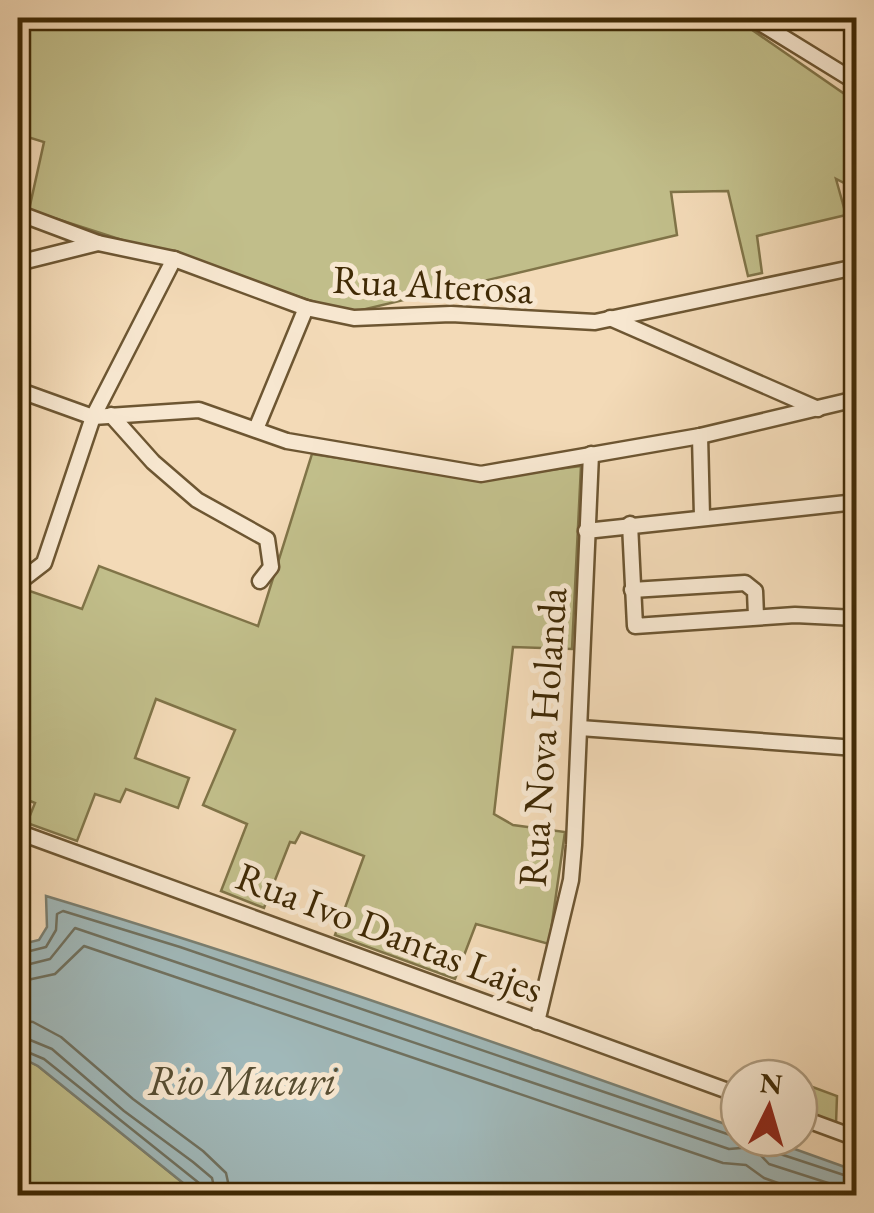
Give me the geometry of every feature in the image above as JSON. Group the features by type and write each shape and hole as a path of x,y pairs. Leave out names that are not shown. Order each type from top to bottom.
{"street":[{"path":"752,18 852,79 856,62"},
{"path":"775,32 783,18"},
{"name":"Rua Alterosa","path":"18,213 98,243 174,260 306,308 354,318 450,314 549,323 610,317 856,267"},
{"path":"18,262 98,243"},
{"path":"18,582 44,563 93,416 174,260"},
{"path":"256,429 306,308"},
{"path":"610,317 818,409"},
{"path":"18,390 93,416 199,410 287,441 482,474 700,436 856,399"},
{"path":"111,415 153,462 197,500 267,539 272,567 260,581"},
{"path":"700,436 702,516"},
{"name":"Rua Nova Holanda","path":"537,1022 571,880 592,454"},
{"path":"586,531 856,502"},
{"path":"630,524 632,618 640,626 756,616 856,618"},
{"path":"632,590 745,583 755,592 756,616"},
{"path":"580,728 856,748"},
{"name":"Rua Ivo Dantas Lajes","path":"18,832 719,1088"},
{"path":"819,1124 856,1138"}],"shaded area":[{"path":"18,18 735,18 856,102 856,189 836,179 846,215 757,236 762,273 748,276 728,191 671,192 677,235 349,313 29,210 44,142 18,134"},
{"path":"312,454 479,479 581,466 572,649 513,647 494,814 513,825 565,832 549,944 476,924 455,979 335,935 364,856 301,832 295,843 290,842 264,908 221,891 247,824 203,805 235,730 156,699 135,758 189,778 178,808 126,789 120,802 95,794 77,841 27,823 35,803 18,796 21,588 82,609 99,566 258,626"},
{"path":"18,1056 38,1066 198,1195 18,1195"},
{"path":"819,1089 837,1096 836,1124 819,1118"}],"water":[{"name":"Rio Mucuri","path":"46,896 307,979 719,1122 719,1158 819,1158 856,1171 856,1195 198,1195 38,1066 18,1056 18,945 39,940 47,927"}]}
